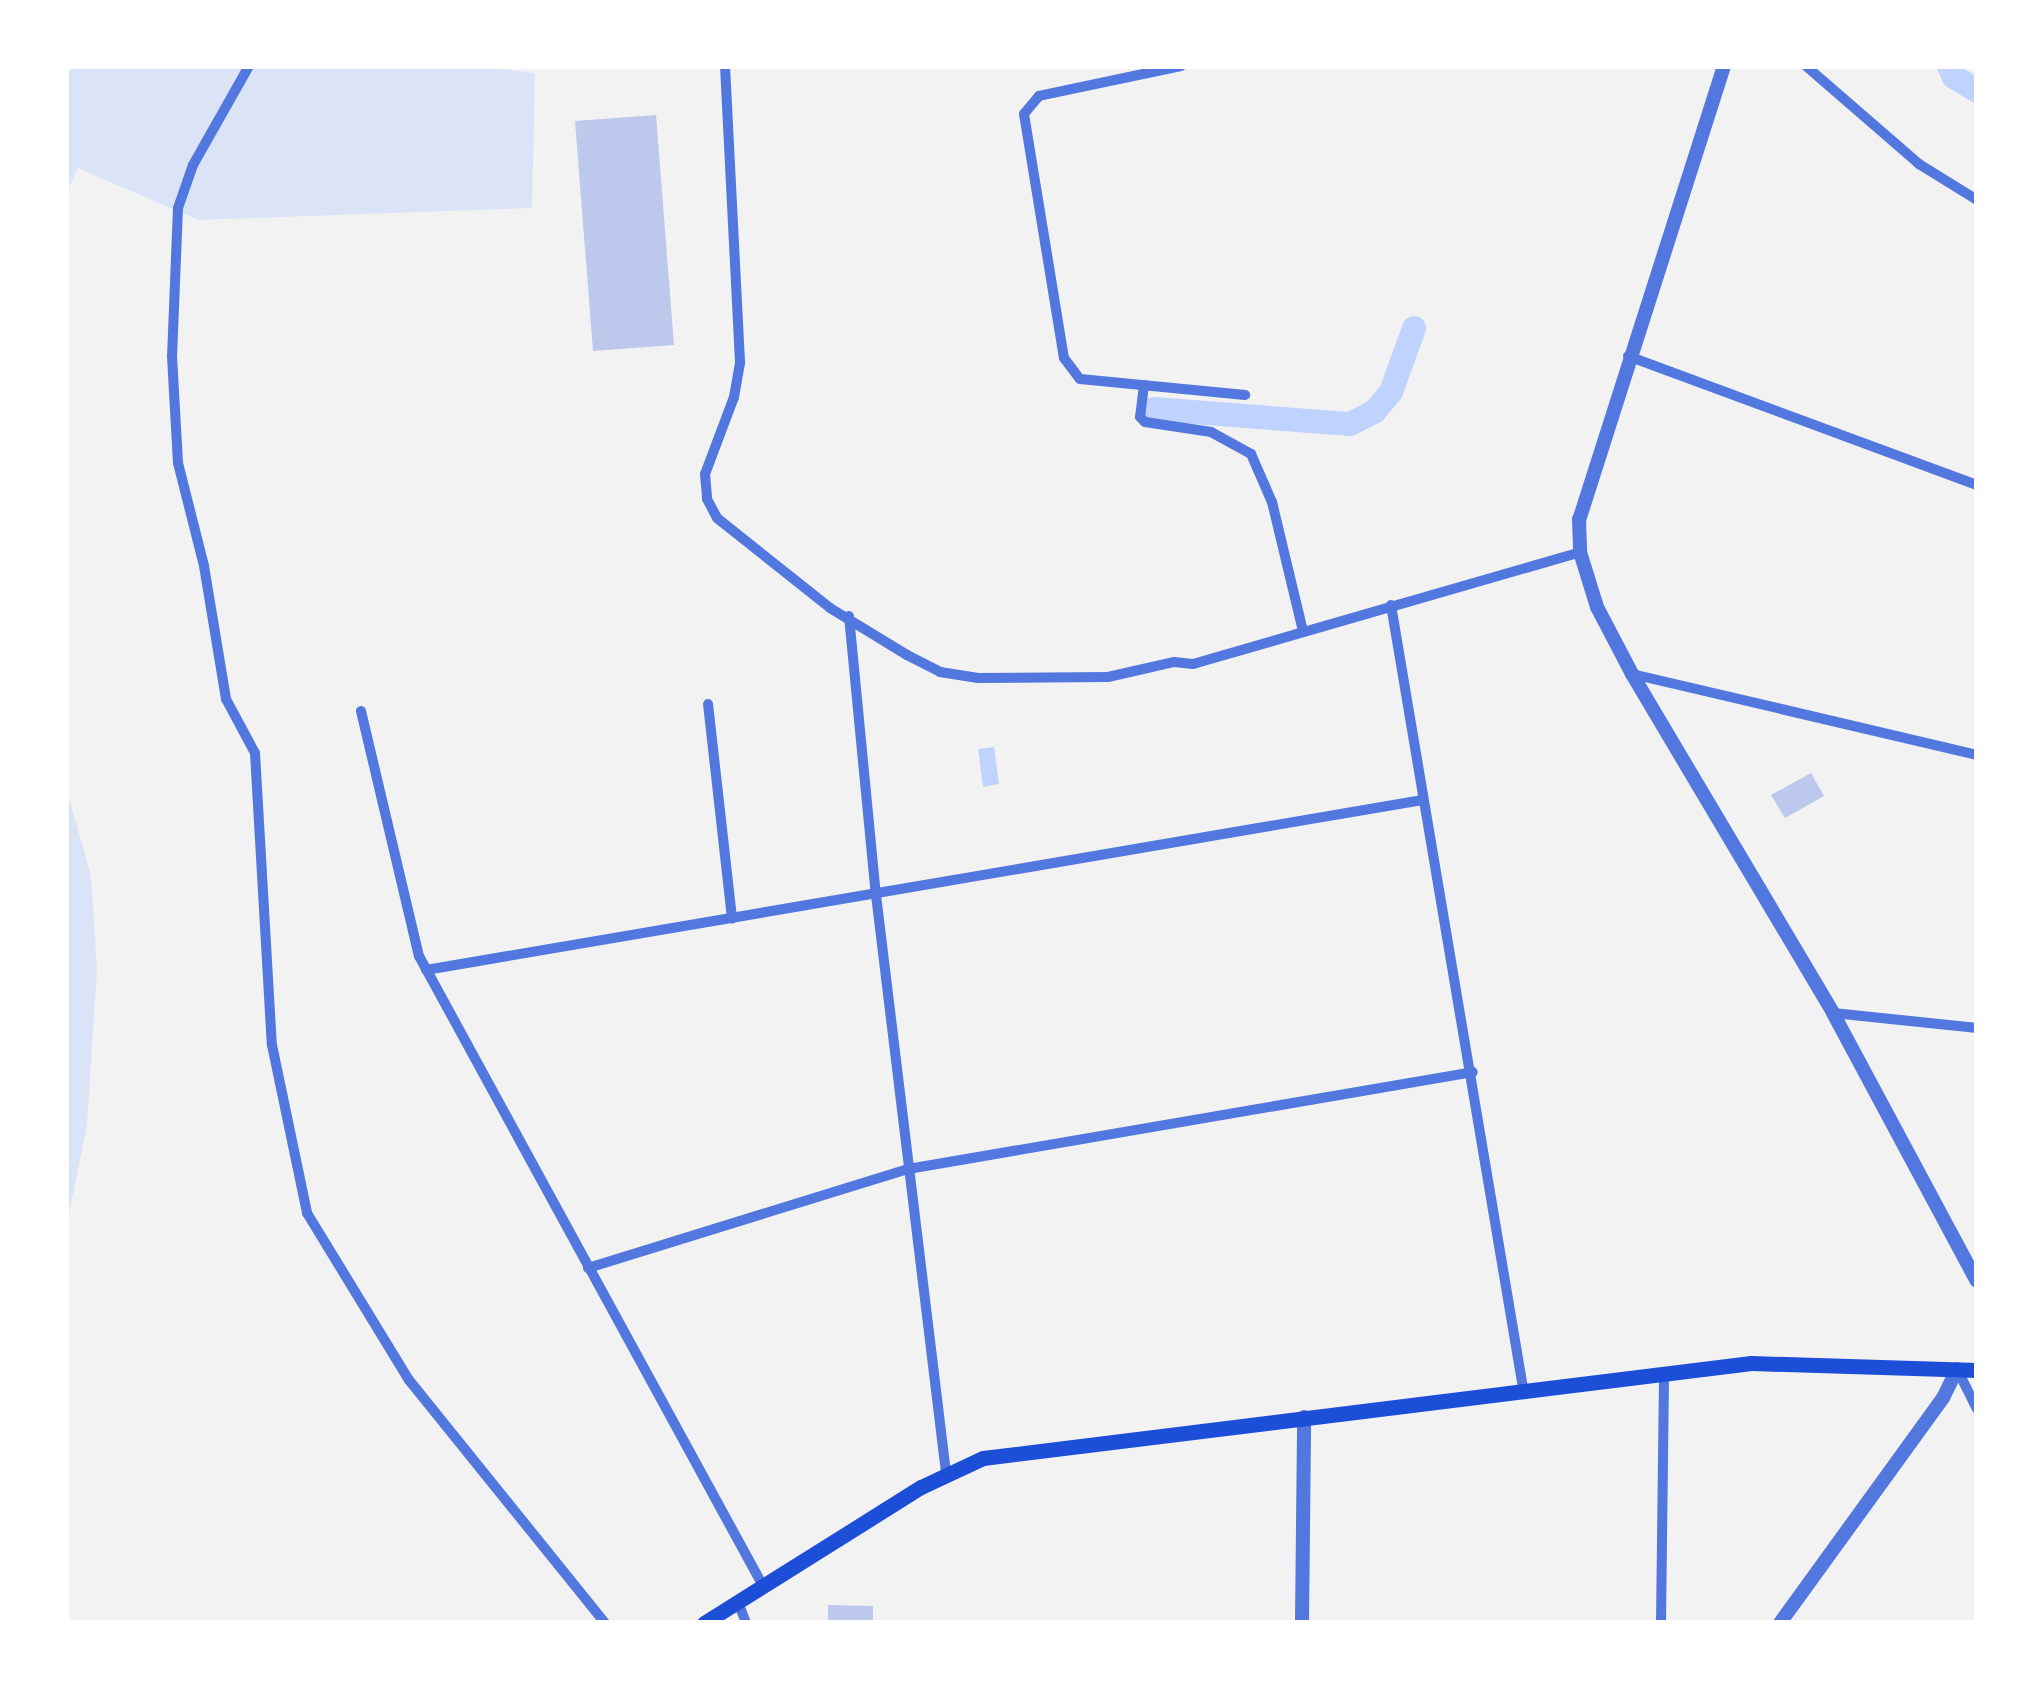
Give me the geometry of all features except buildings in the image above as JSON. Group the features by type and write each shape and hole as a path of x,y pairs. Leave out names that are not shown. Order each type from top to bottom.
{"main road":[{"path":"704,1623 946,1473 983,1458 1751,1363 1977,1370"}],"street":[{"path":"249,66 193,165 178,208 174,399 178,464 204,566 226,699 255,754 272,1045 307,1213 409,1379 604,1623"},
{"path":"725,66 740,363 705,474 706,499 717,518 830,608 940,672 976,678 1108,676 1174,662 1193,664 1580,552"},
{"path":"1181,66 1039,96 1024,113 1069,371 1080,379 1143,391 1245,395"},
{"path":"1724,66 1579,519 1580,552 1597,607 1632,674 1833,1013 1977,1282"},
{"path":"1806,66 1919,164 1977,200"},
{"path":"1628,356 1977,484"},
{"path":"1143,391 1140,417 1155,425 1211,433 1251,454 1272,502 1303,631"},
{"path":"1391,605 1523,1388"},
{"path":"849,616 876,895 946,1473"},
{"path":"1632,674 1977,755"},
{"path":"708,704 732,919"},
{"path":"362,711 426,970 764,1586"},
{"path":"426,970 1423,800"},
{"path":"1833,1013 1977,1028"},
{"path":"587,1268 908,1169 1473,1072"},
{"path":"1957,1370 1977,1409"},
{"path":"1780,1623 1943,1398 1957,1370"},
{"path":"1661,1623 1664,1372"},
{"path":"1303,1623 1304,1417"},
{"path":"738,1602 746,1623"}],"shaded area":[{"path":"66,66 477,66 535,73 532,208 198,220 78,168 66,194"},
{"path":"66,788 91,875 97,970 87,1125 66,1228"}],"water":[{"path":"994,747 999,784 983,787 978,749"}],"waterway":[{"path":"1949,66 1954,77 1977,91"},
{"path":"1154,409 1350,424 1375,411 1391,392 1414,328"}]}
